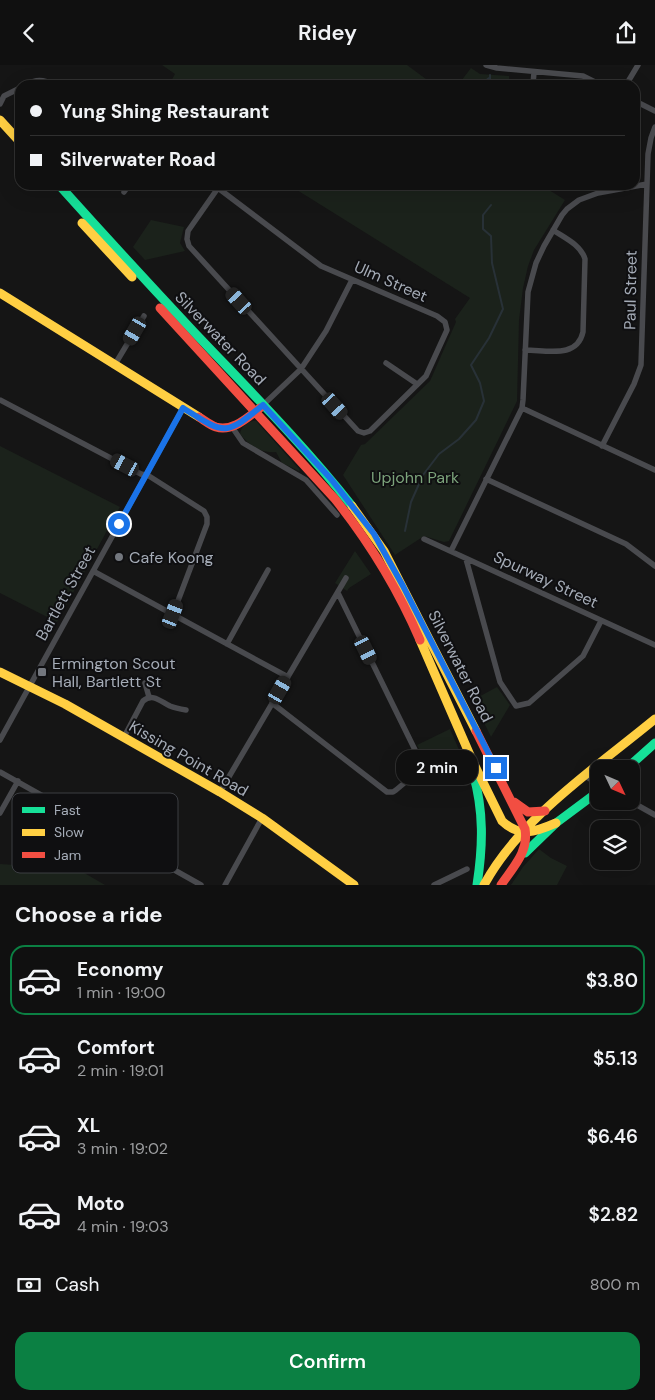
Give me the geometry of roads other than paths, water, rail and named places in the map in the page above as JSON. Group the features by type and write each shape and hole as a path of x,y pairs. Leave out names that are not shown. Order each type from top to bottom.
{"main road":[{"path":"0,120 15,136"},
{"path":"0,131 15,148"},
{"name":"Silverwater Road","path":"54,190 335,499 371,548 386,571 412,621 499,816 506,826 524,832"},
{"name":"Silverwater Road","path":"63,190 164,302 338,486 374,534 403,586 509,797 524,832 527,844 525,853"},
{"path":"0,293 114,366 215,427 222,429 232,427 263,405"},
{"name":"Kissing Point Road","path":"0,672 30,686 124,737 262,817 354,885"},
{"path":"484,885 496,864 545,811 655,719"},
{"name":"Silverwater Road","path":"458,727 463,750 474,775 480,799 483,844 477,885"},
{"path":"636,760 655,743"},
{"path":"509,797 524,811 532,814 545,811"},
{"path":"501,885 525,853 556,823 590,798"},
{"path":"524,832 534,831 556,823"}],"street":[{"path":"486,65 534,72 560,69 590,80"},
{"path":"629,80 638,65"},
{"path":"533,80 534,72"},
{"path":"0,104 4,96 15,90"},
{"path":"640,104 655,111"},
{"name":"Paul Street","path":"602,446 634,384 641,365 649,146 655,127"},
{"path":"640,185 647,184"},
{"path":"214,190 188,231 187,239 189,246 301,369"},
{"name":"Ulm Street","path":"220,190 321,265 437,316 445,322 448,330 426,376 370,431 364,433 358,431 301,369"},
{"path":"451,551 522,408 528,292 536,263 553,230 567,209 579,200 598,193 614,190"},
{"path":"525,350 571,350 579,344 583,332 585,259 576,245 553,230"},
{"path":"263,405 301,369 326,331 352,280"},
{"path":"114,366 144,316"},
{"path":"386,363 417,385"},
{"path":"0,400 146,475 204,511 207,517 207,524 173,614"},
{"name":"Bartlett Street","path":"0,740 183,408"},
{"path":"522,408 655,470"},
{"path":"232,427 243,443 306,481 337,515"},
{"path":"486,479 626,545 655,566"},
{"name":"Spurway Street","path":"424,539 655,645"},
{"path":"466,559 500,682 516,705 529,703 583,656 601,621"},
{"path":"227,644 268,569"},
{"path":"93,571 288,677"},
{"path":"220,792 346,578"},
{"path":"272,703 386,792 396,790 422,766 338,593"},
{"path":"145,683 149,697"},
{"path":"124,737 143,701 149,697 155,697 172,707 186,710"},
{"path":"0,772 39,793"},
{"path":"585,776 590,779"},
{"path":"0,813 18,781"},
{"path":"640,807 655,815"},
{"path":"225,885 262,817"},
{"path":"434,885 467,869"},
{"path":"178,872 201,885"}],"waterway":[{"path":"490,75 490,80"},
{"path":"405,531 411,502 423,475 439,454 459,439 476,420 484,401 480,383 471,365 489,338 503,309 492,263 491,236 483,229 483,215 491,205"}],"place":[{"name":"Cafe Koong","path":"119,557"},
{"name":"Ermington Scout Hall, Bartlett St","path":"42,672"}],"park label":[{"name":"Upjohn Park","path":"415,477"}]}
